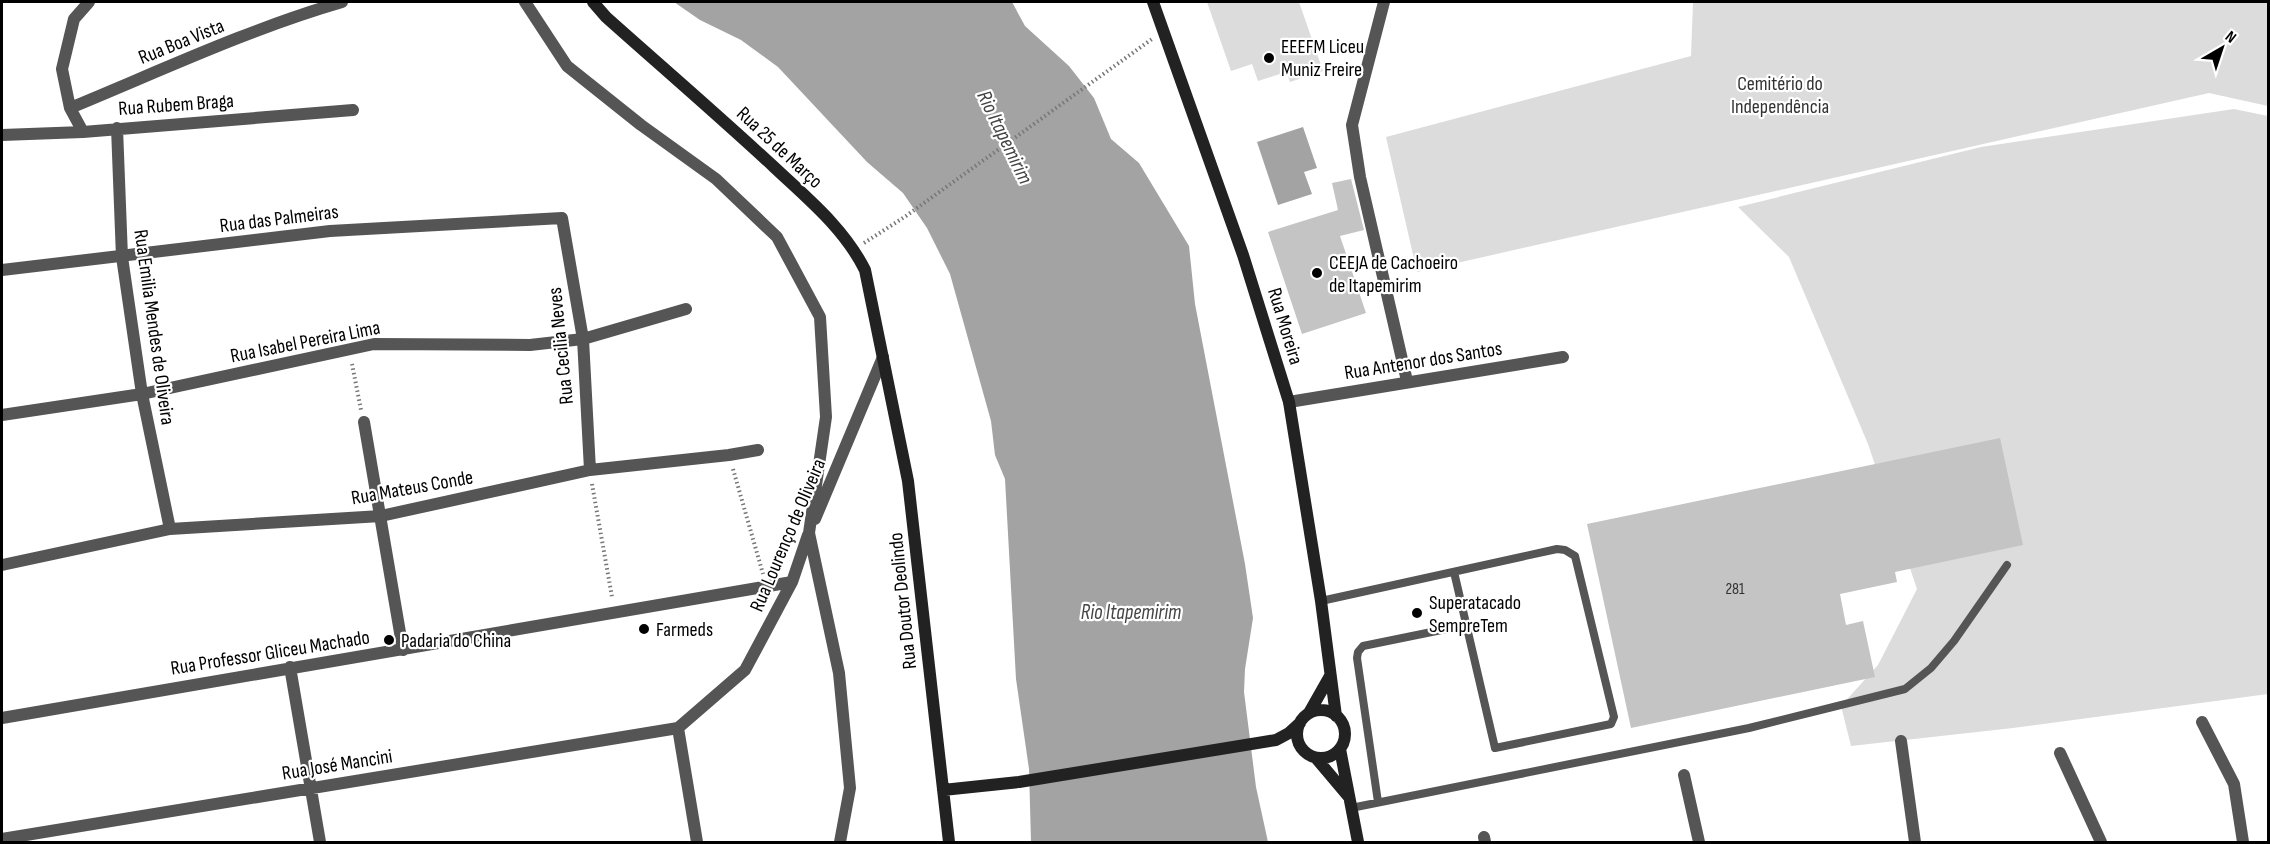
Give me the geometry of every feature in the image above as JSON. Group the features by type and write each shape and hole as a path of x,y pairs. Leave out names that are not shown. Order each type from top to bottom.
{"street":[{"path":"83,132 70,108 62,69 74,19 89,2"},
{"name":"Rua Boa Vista","path":"70,108 191,57 314,10 342,2"},
{"path":"525,2 567,66 641,125 716,179 777,237 819,316 826,417 809,533 839,673 850,788 840,843"},
{"name":"Rua 25 de Março","path":"593,2 606,17 830,219 855,249 865,270 883,357"},
{"name":"Rua Moreira","path":"1152,2 1243,255 1289,402 1336,716"},
{"path":"1384,2 1352,124 1360,177 1407,381"},
{"name":"Rua Rubem Braga","path":"2,135 83,132 352,110"},
{"name":"Rua Emilia Mendes de Oliveira","path":"117,128 122,257 142,394 170,529"},
{"name":"Rua das Palmeiras","path":"2,270 330,231 562,218"},
{"name":"Rua Cecilia Neves","path":"562,218 583,339 590,470"},
{"name":"Rua Isabel Pereira Lima","path":"2,415 142,394 374,344 530,345 583,339 686,309"},
{"name":"Rua Lourenço de Oliveira","path":"678,728 745,670 792,582 809,533 883,357"},
{"name":"Rua Doutor Deolindo","path":"883,357 908,481 949,843"},
{"name":"Rua Antenor dos Santos","path":"1289,402 1563,357"},
{"path":"364,422 403,650"},
{"name":"Rua Mateus Conde","path":"2,565 170,529 381,516 590,470 758,450"},
{"name":"Rua Professor Gliceu Machado","path":"2,718 792,582"},
{"path":"290,667 320,843"},
{"path":"943,790 1019,782 1270,741 1289,733 1300,723 1309,713 1330,675"},
{"path":"1300,723 1297,732 1298,744 1305,753 1316,758 1328,758 1340,748 1344,742 1345,731 1341,720 1320,710 1309,713"},
{"path":"2202,722 2234,784 2243,843"},
{"path":"678,728 697,843"},
{"name":"Rua José Mancini","path":"2,839 678,728"},
{"path":"1270,741 1302,748"},
{"path":"1901,741 1915,843"},
{"path":"1340,748 1358,843"},
{"path":"2060,753 2102,843"},
{"path":"1316,758 1350,802"},
{"path":"1684,775 1699,843"}],"lane":[{"path":"1320,601 1557,549 1565,550 1575,556 1614,717 1611,724 1495,748 1454,572"},
{"path":"1350,802 1378,802 1522,775 1749,728 1905,689 1931,668 1954,641 2007,565"},
{"path":"1378,802 1358,652 1363,646 1466,625"}],"path":[{"path":"855,249 906,216 1162,32"},
{"path":"729,455 767,586"},
{"path":"590,470 615,613"}],"green space":[{"path":"1207,2 1299,2 1323,71 1290,82 1286,72 1258,81 1252,64 1231,71"},
{"name":"Cemitério do Independência","path":"1693,2 2268,2 2268,106 2209,93 1417,272 1386,137 1691,56"},
{"path":"2234,109 2268,116 2268,694 2013,728 1851,746 1841,706 1878,665 1917,589 1868,444 1789,257 1738,207 1981,147"}],"water":[{"name":"Rio Itapemirim","path":"674,2 1012,2 1025,26 1069,66 1094,98 1111,139 1139,163 1189,246 1195,304 1245,564 1253,618 1244,692 1256,787 1268,842 1031,842 1029,769 1016,679 1005,479 995,455 991,421 950,274 927,228 903,193 867,162 778,67 741,40 700,20"},
{"path":"1303,127 1317,168 1304,172 1312,194 1278,205 1257,142"}],"building":[{"name":"CEEJA de Cachoeiro de Itapemirim","path":"1351,179 1364,230 1340,236 1366,313 1302,334 1268,232 1338,210 1332,183"},
{"path":"2000,438 2023,545 1895,572 1897,582 1840,594 1846,625 1863,621 1875,677 1631,728 1587,524"}],"place":[{"name":"EEEFM Liceu Muniz Freire","path":"1269,58"},
{"name":"CEEJA de Cachoeiro de Itapemirim","path":"1317,273"},
{"name":"Superatacado SempreTem","path":"1417,613"},
{"name":"Farmeds","path":"644,629"},
{"name":"Padaria do China","path":"389,640"}]}
